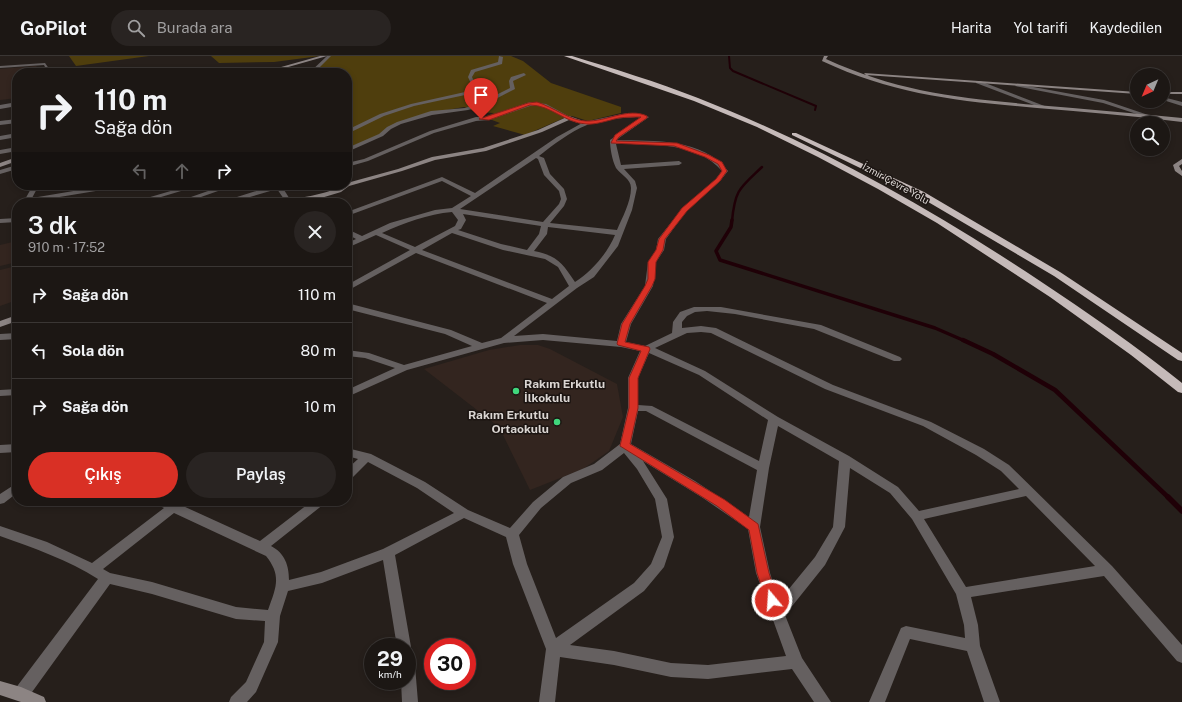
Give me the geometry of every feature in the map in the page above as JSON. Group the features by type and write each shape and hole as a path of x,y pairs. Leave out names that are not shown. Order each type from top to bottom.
{"highway":[{"name":"İzmir Çevre Yolu","path":"568,56 634,76 714,106 872,180 1021,272 1136,352 1182,389"},
{"name":"İzmir Çevre Yolu","path":"587,56 626,68 715,100 824,147 921,194 1057,274 1182,358"}],"street":[{"path":"281,68 325,56"},
{"path":"316,68 328,56"},
{"path":"826,56 824,60 856,74 921,94 944,98 1140,116"},
{"path":"352,129 382,114 413,105 473,93 477,91 470,77 473,71 500,62 501,57"},
{"path":"0,67 45,64 47,68"},
{"path":"352,148 381,135 389,128 418,117 445,110 466,109 482,104 507,92 512,88 511,81 513,78 524,74"},
{"path":"856,74 1073,90 1130,93"},
{"path":"978,82 1044,107"},
{"path":"1017,85 1104,102 1148,116"},
{"path":"1073,90 1155,116"},
{"path":"1170,93 1182,93"},
{"path":"1170,98 1182,99"},
{"path":"1170,100 1182,104"},
{"path":"0,102 12,101"},
{"path":"352,164 366,160 432,132 476,119 487,119 530,104 544,105 569,118 586,123"},
{"path":"0,107 12,105"},
{"path":"454,210 535,156 559,138 586,123 622,116 637,115 646,117 616,136 613,142 619,167 632,181 634,188 629,210 614,246 591,275 574,286 503,340"},
{"path":"352,184 400,170 434,158 484,150 540,131 569,118"},
{"path":"1170,119 1182,120"},
{"path":"0,123 12,122"},
{"path":"0,138 12,136"},
{"path":"613,142 675,144 707,156 720,163 724,171 718,180 684,210 662,239 660,250 652,262 651,279 626,324 621,344"},
{"path":"0,152 12,150"},
{"path":"529,252 543,234 545,224 562,205 564,194 547,175 541,158 535,156"},
{"path":"0,165 12,161"},
{"path":"1181,162 1176,165 1177,170 1182,174"},
{"path":"619,167 679,163"},
{"path":"0,180 3,171"},
{"path":"352,212 442,179 475,195"},
{"path":"46,198 85,190"},
{"path":"153,198 181,190"},
{"path":"192,198 217,190"},
{"path":"238,198 265,190"},
{"path":"323,198 339,190"},
{"path":"352,244 375,232 437,211 454,210 545,224 620,233"},
{"path":"352,285 417,251 458,227 462,220 460,215 454,210"},
{"path":"0,221 12,220"},
{"path":"452,231 515,251 529,252 557,262 564,269 570,282 574,286"},
{"path":"375,232 417,251 553,302"},
{"path":"352,234 361,239"},
{"path":"352,307 448,332 481,346"},
{"path":"678,334 677,322 681,315 689,310 702,308 724,310 758,317 778,318 825,329 897,359"},
{"path":"0,324 12,320"},
{"path":"512,534 537,505 567,480 598,467 625,446 633,408 633,378 646,349 685,330 713,330 829,387 927,424 980,452 1005,468 1107,570 1182,656"},
{"path":"0,337 12,336"},
{"path":"352,392 404,368 503,340 543,337 621,344 646,349 658,352 702,373 774,419 845,459 894,490 916,516 963,593 971,625 973,646 992,702"},
{"path":"352,354 366,355 404,368"},
{"path":"0,393 12,392"},
{"path":"633,408 648,408 763,468"},
{"path":"774,419 763,468 754,527 763,573 777,614 796,662 823,702"},
{"path":"625,446 721,503 754,527"},
{"path":"553,649 639,587 657,567 668,537 661,498 641,466 625,446"},
{"path":"0,449 12,448"},
{"path":"352,453 367,457 421,484 464,513 512,534"},
{"path":"352,471 367,457"},
{"path":"777,614 820,562 839,527 845,459"},
{"path":"0,500 12,490"},
{"path":"916,516 1029,491"},
{"path":"93,569 167,506"},
{"path":"177,506 271,552 282,566 283,587 273,616 271,642 251,687 237,702"},
{"path":"261,547 314,506"},
{"path":"283,587 322,577 388,553 464,513"},
{"path":"0,531 42,546 93,569 107,578 152,588 236,613 273,616"},
{"path":"512,534 520,564 553,649 547,702"},
{"path":"388,553 402,638"},
{"path":"963,593 1107,570"},
{"path":"21,694 107,578"},
{"path":"877,702 906,632 973,646"},
{"path":"553,649 614,658 671,670 708,672 796,662"},
{"path":"0,688 21,694 38,702"},
{"path":"409,690 410,702"}],"shaded area":[{"path":"69,56 149,56 76,66"},
{"path":"211,56 320,56 274,62 219,63"},
{"path":"329,56 511,56 523,61 551,83 621,107 621,113 588,121 572,116 525,135 493,126 500,123 484,117 494,113 476,112 464,107 424,114 399,123 381,135 352,146 352,68 318,68"},
{"path":"36,66 38,68 12,68"},
{"path":"12,68 12,99 0,100 0,69"},
{"path":"12,242 12,263 0,266 0,245"},
{"path":"12,267 12,302 0,306 0,270"},
{"name":"Rakım Erkutlu Ortaokulu","path":"520,345 538,345 550,349 617,384 623,417 609,451 583,469 530,490 499,427 424,369 489,350"}],"waterway":[{"path":"729,56 730,68 733,71 816,106 815,110"},
{"path":"732,221 737,195 748,180 762,167"},
{"path":"732,220 731,227 716,251 720,260 935,328 965,341"},
{"path":"963,340 993,354 1055,390 1169,498"},
{"path":"1169,498 1182,511"}],"place":[{"name":"Rakım Erkutlu İlkokulu","path":"516,391"},
{"name":"Rakım Erkutlu Ortaokulu","path":"557,422"}],"route":[{"path":"481,119 487,119 530,104 544,105 569,118 586,123 613,117 642,115 646,117 616,136 613,142 675,144 707,156 720,163 724,171 718,180 684,210 665,233 660,250 652,262 651,279 648,286 626,324 621,344 646,349 633,378 633,408 625,446 651,460 721,503 754,527 763,573 772,600"}]}
